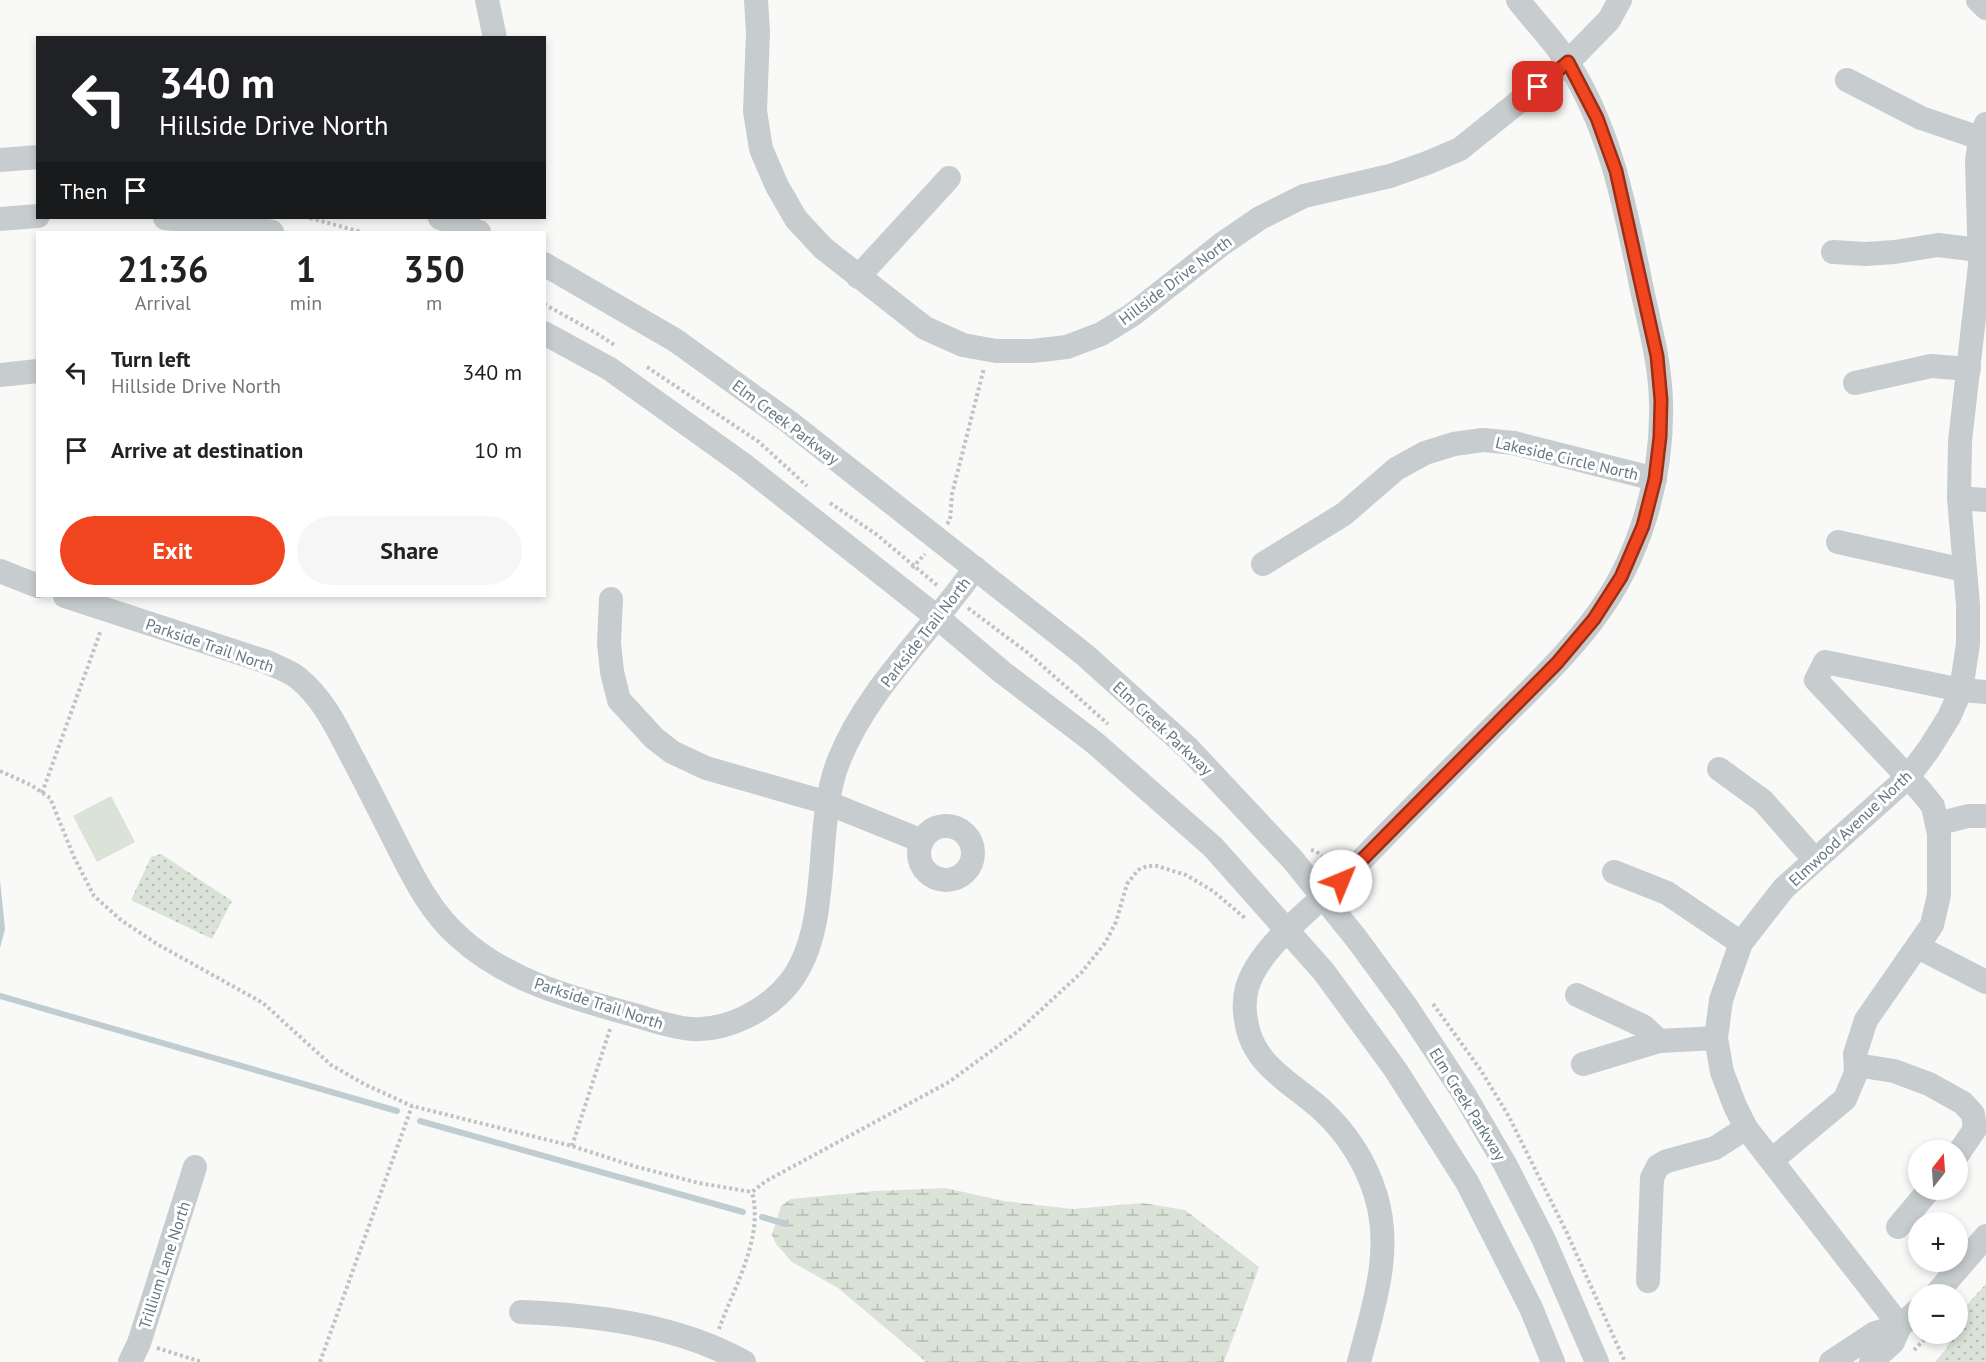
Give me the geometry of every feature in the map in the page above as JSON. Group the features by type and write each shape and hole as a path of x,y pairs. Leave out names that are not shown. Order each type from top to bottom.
{"street":[{"path":"487,0 495,36"},
{"name":"Hillside Drive North","path":"756,0 758,32 755,111 761,149 777,186 796,219 823,248 925,328 963,345 988,350 1032,351 1067,347 1101,334 1132,315 1222,244 1269,213 1304,196 1390,176 1460,149 1568,62 1609,20 1620,0"},
{"path":"1359,1362 1380,1284 1383,1249 1377,1199 1357,1151 1340,1129 1320,1108 1281,1078 1258,1054 1247,1031 1244,1006 1246,989 1252,974 1266,952 1557,663 1594,619 1621,577 1643,526 1655,479 1660,437 1661,400 1657,356 1616,171 1597,118 1568,62 1518,0"},
{"path":"1978,0 1986,8"},
{"path":"1847,80 1921,118 1983,131"},
{"name":"Elmwood Avenue North","path":"1900,1326 1746,1128 1734,1106 1722,1072 1716,1038 1721,1000 1741,943 1784,888 1908,777 1949,717 1961,690 1968,644 1959,498 1960,441 1969,369 1979,343 1982,184 1977,162 1983,131"},
{"path":"0,160 36,157"},
{"path":"858,277 949,178"},
{"path":"0,219 36,216"},
{"path":"174,219 268,231"},
{"path":"443,219 478,231"},
{"path":"1833,252 1866,254 1938,245 1979,250"},
{"name":"Elm Creek Parkway","path":"546,265 675,340 789,422 1085,655 1188,748 1324,896 1406,1006 1464,1094 1505,1164 1544,1240 1597,1362"},
{"path":"546,334 610,369 744,465 938,618 1002,672 1095,743 1213,847 1324,972 1395,1069 1467,1182 1531,1308 1553,1362"},
{"path":"1855,383 1931,366 1969,369"},
{"path":"0,375 36,371"},
{"name":"Lakeside Circle North","path":"1263,564 1344,514 1396,469 1425,453 1454,444 1483,440 1514,443 1655,479"},
{"path":"1959,498 1986,500"},
{"path":"1838,542 1964,570"},
{"name":"Parkside Trail North","path":"68,597 267,662 297,677 318,698 335,723 412,874 432,907 458,936 488,960 521,978 556,992 667,1025 694,1029 720,1025 747,1017 774,1001 791,981 806,957 814,926 828,803 838,762 856,723 881,687 938,618 975,568"},
{"path":"0,571 36,585"},
{"path":"611,599 609,643 612,672 619,700 654,738 672,752 706,768 828,803 922,841"},
{"path":"1772,1160 1845,1099 1856,1073 1855,1054 1866,1020 1932,926 1939,895 1939,834 1933,806 1816,680 1825,662 1961,690 1986,692"},
{"path":"1719,769 1763,801 1815,860"},
{"path":"1937,824 1968,816 1986,816"},
{"path":"1614,872 1667,893 1741,943"},
{"path":"1918,947 1986,982"},
{"path":"1577,995 1643,1026 1659,1041"},
{"path":"1582,1064 1659,1041 1716,1038"},
{"path":"1856,1065 1894,1071 1929,1084 1963,1103 1973,1114 1975,1129 1968,1141"},
{"path":"1648,1281 1652,1178 1658,1166 1667,1161 1715,1148 1746,1128"},
{"name":"Trillium Lane North","path":"135,1352 195,1167"},
{"path":"1898,1227 1921,1200"},
{"path":"1945,1284 1986,1236"},
{"path":"522,1312 636,1325 686,1337 744,1362"},
{"path":"1871,1362 1893,1342 1900,1326 1908,1319"},
{"path":"1831,1362 1875,1333 1900,1326"}],"path":[{"path":"314,219 357,231"},
{"path":"914,567 950,520 951,494 988,350"},
{"path":"42,793 108,611"},
{"path":"572,1146 616,1010"},
{"path":"320,1362 412,1106"},
{"path":"712,1347 738,1285 749,1247 755,1204 752,1192"},
{"path":"1910,1354 1920,1344"},
{"path":"135,1352 202,1362"}],"green space":[{"path":"111,796 135,842 97,862 73,816"},
{"path":"161,854 232,901 212,939 131,900 151,857"},
{"path":"945,1188 1004,1201 1073,1209 1143,1203 1185,1210 1259,1267 1224,1362 926,1362 838,1288 792,1262 776,1244 772,1235 781,1206 791,1199 875,1191"},
{"path":"1986,1284 1986,1362 1935,1362 1949,1344 1968,1344 1968,1305"}],"shaded area":[{"path":"0,880 5,929 0,948"}],"waterway":[{"path":"0,996 397,1111"},
{"path":"420,1121 743,1212"},
{"path":"762,1217 786,1224"}],"route":[{"path":"1341,881 1557,663 1594,619 1621,577 1643,526 1655,479 1660,437 1661,400 1657,356 1616,171 1597,118 1568,62 1538,87"}]}
